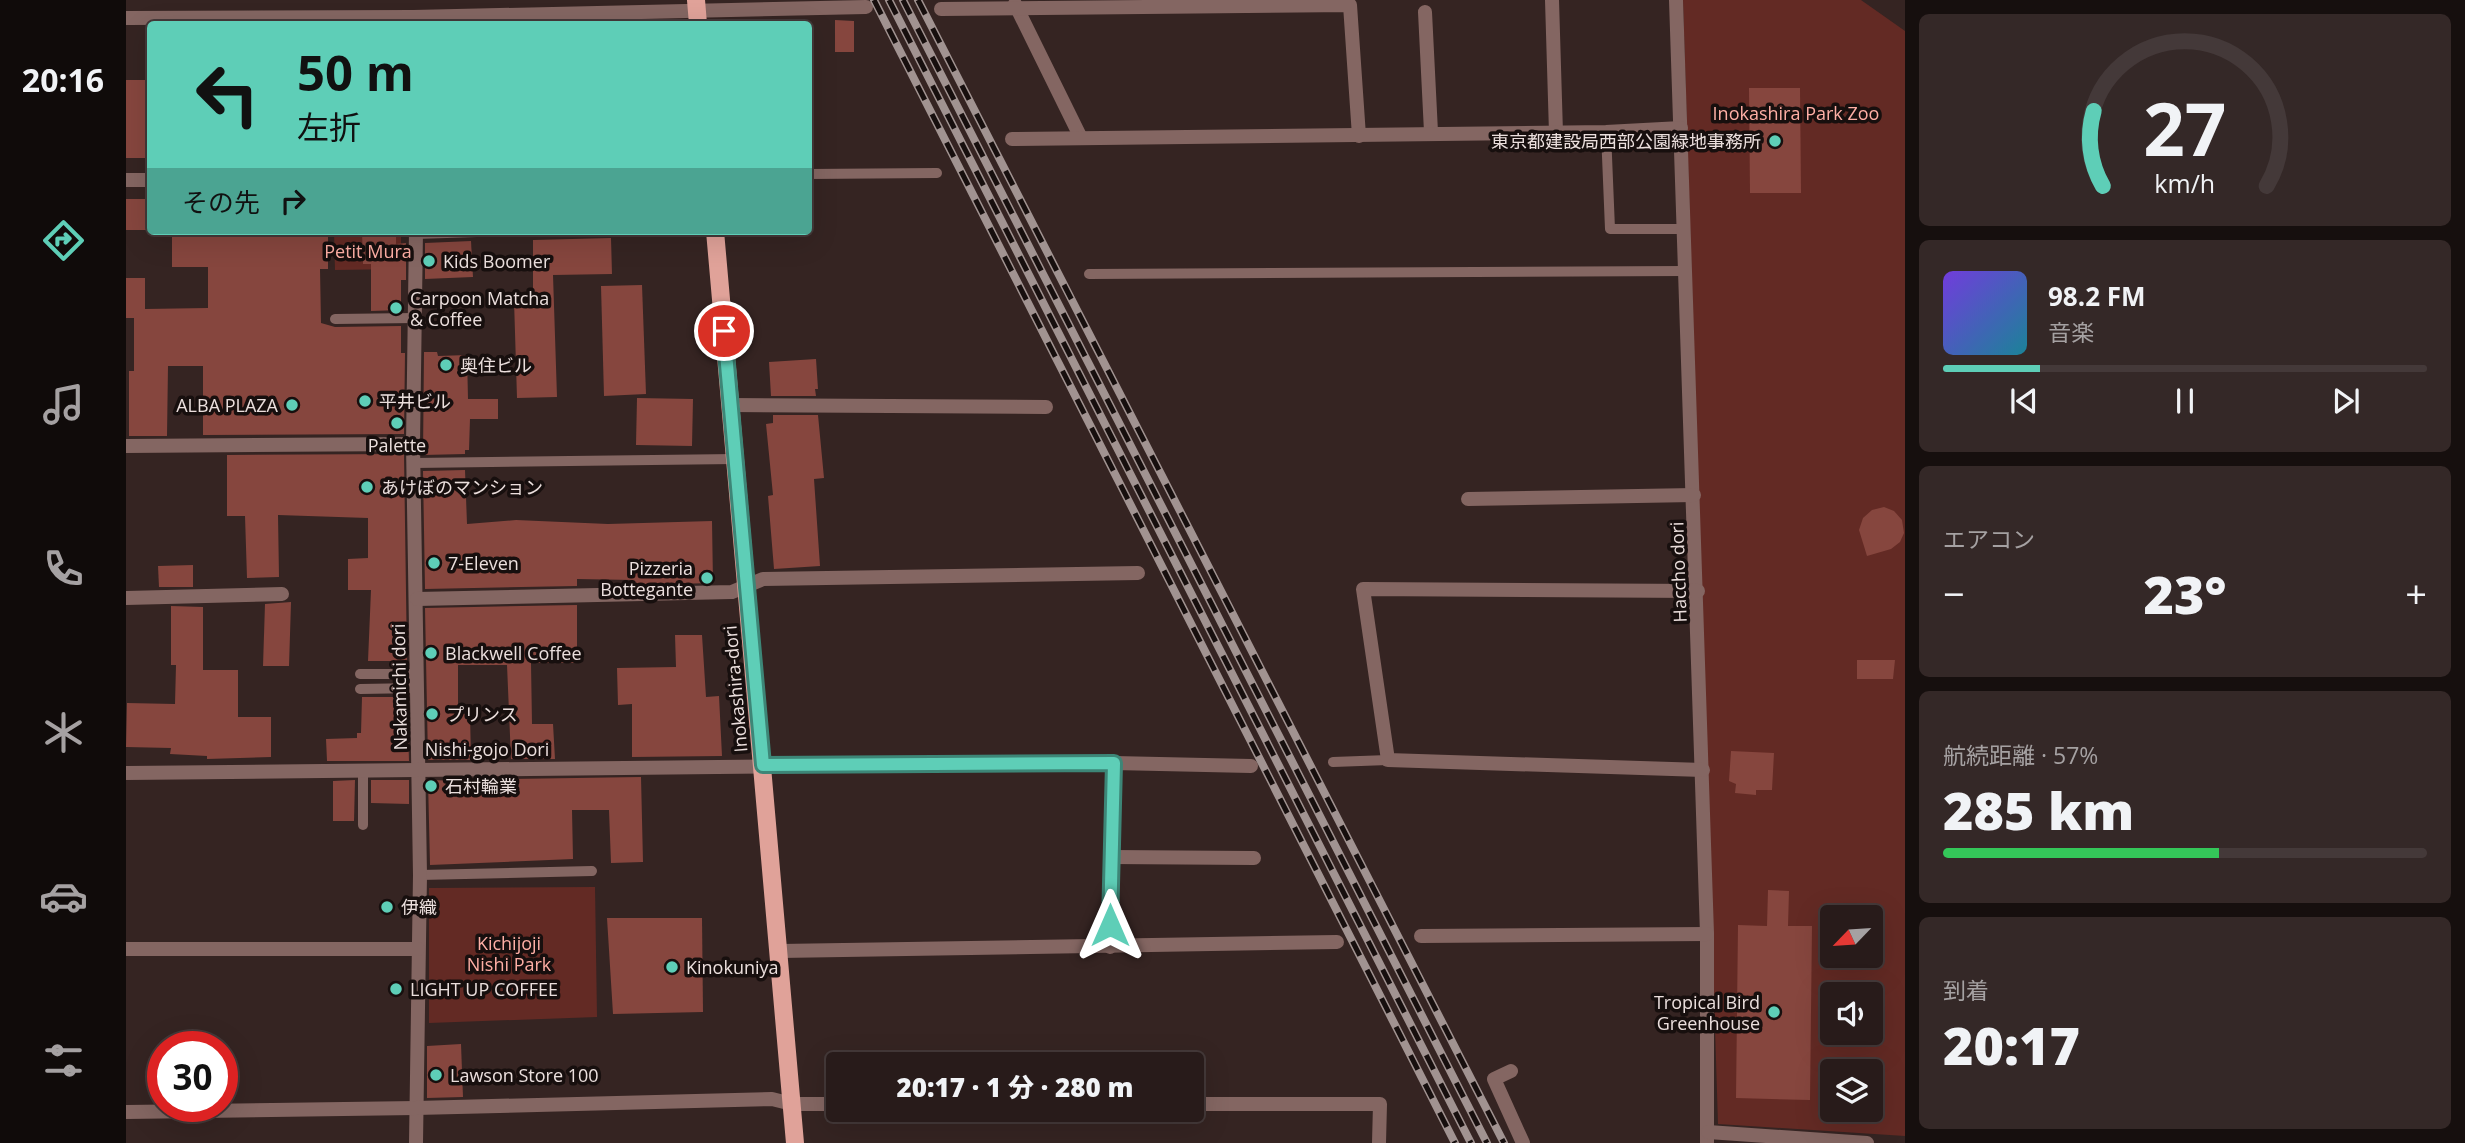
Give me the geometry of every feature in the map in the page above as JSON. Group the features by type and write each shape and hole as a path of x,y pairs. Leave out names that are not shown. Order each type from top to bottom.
{"main road":[{"name":"Inokashira-dori","path":"715,235 795,1143"}],"street":[{"path":"413,0 413,21"},
{"path":"1552,0 1556,133"},
{"name":"Haccho dori","path":"1676,0 1703,770 1707,934 1707,1138"},
{"path":"1015,5 1081,138"},
{"path":"941,9 1015,5 1350,5 1359,136"},
{"path":"126,18 413,21 866,7"},
{"path":"1425,12 1431,132"},
{"path":"1012,139 1359,136 1431,132 1556,133 1681,128"},
{"path":"126,180 147,180"},
{"name":"Nakamichi dori","path":"416,235 414,463 420,875 416,1143"},
{"path":"730,405 1046,407"},
{"path":"126,446 414,444"},
{"path":"1468,499 1694,495"},
{"path":"417,599 732,592 763,579 1138,573"},
{"path":"1698,592 1363,589 1388,760 1703,770"},
{"path":"126,598 282,594"},
{"path":"1110,947 1114,763"},
{"name":"Nishi-gojo Dori","path":"126,773 763,765 1114,763 1251,766"},
{"path":"1110,857 1254,858"},
{"path":"1421,936 1707,934"},
{"path":"780,951 1337,942"},
{"path":"126,949 418,949"},
{"path":"1511,1071 1494,1079 1523,1143"},
{"path":"126,1112 772,1099 792,1104 826,1104"},
{"path":"1204,1104 1380,1104 1379,1143"},
{"path":"1707,1138 1867,1143"}],"lane":[{"path":"1606,132 1610,229 1683,229"},
{"path":"812,174 937,173"},
{"path":"1089,274 1685,271"},
{"path":"335,319 415,318"},
{"path":"414,463 735,459"},
{"path":"360,674 418,681"},
{"path":"360,689 418,681"},
{"path":"1333,762 1388,760"},
{"path":"363,769 363,825"},
{"path":"420,875 592,871"}],"green space":[{"name":"Inokashira Park Zoo","path":"1683,0 1861,0 1905,31 1905,1136 1718,1124"},
{"name":"Petit Mura","path":"334,235 401,235 401,269 335,270"},
{"name":"Kichijoji Nishi Park","path":"595,887 597,1017 429,1023 429,888"}],"building":[{"path":"835,20 854,21 854,52 835,52"},
{"path":"126,80 147,80 147,158 126,158"},
{"name":"東京都建設局西部公園緑地事務所","path":"1749,88 1800,88 1801,193 1750,193"},
{"path":"126,199 147,199 147,230 126,230"},
{"path":"172,235 328,235 328,269 320,269 321,323 335,327 401,326 401,353 405,353 404,434 203,435 203,366 168,366 167,436 129,436 129,371 134,371 134,318 126,318 126,278 145,278 145,309 208,308 208,267 172,267"},
{"path":"362,235 396,235 396,244 406,243 406,280 401,280 401,310 371,311 371,264 363,264"},
{"path":"611,238 612,274 553,275 557,397 517,398 514,300 533,299 533,240"},
{"path":"471,241 473,277 425,279 425,243"},
{"path":"642,285 646,394 604,396 601,286"},
{"path":"424,352 437,352 438,356 467,355 468,399 498,399 498,419 470,419 469,450 465,450 465,454 423,455"},
{"path":"816,359 816,396 771,396 769,362"},
{"path":"637,398 693,399 692,446 636,445"},
{"path":"773,415 818,415 824,478 814,479 820,566 774,569 768,496 773,495 766,424 773,423"},
{"path":"404,454 407,661 368,661 371,590 348,590 348,559 368,558 368,518 278,515 279,577 247,578 245,516 227,516 227,455"},
{"path":"465,470 467,524 516,520 608,524 712,521 713,583 633,585 633,580 577,579 577,586 425,589 423,471"},
{"path":"1884,507 1894,511 1902,520 1904,533 1900,542 1891,549 1867,556 1859,530 1863,518 1872,510"},
{"path":"193,565 193,587 159,587 158,566"},
{"path":"291,602 289,666 263,666 265,604"},
{"path":"577,605 577,663 531,663 532,724 553,724 555,759 511,759 507,665 458,665 458,714 470,714 471,760 428,760 425,608"},
{"path":"171,606 203,607 203,670 238,670 238,717 271,717 271,757 207,759 207,756 170,754 171,748 126,747 127,703 175,704 176,665 171,665"},
{"path":"675,635 702,635 706,697 719,696 722,756 632,757 632,704 618,705 617,668 676,667"},
{"path":"1857,660 1895,660 1893,679 1857,679"},
{"path":"362,697 407,697 409,761 327,761 326,739 357,738 357,733 361,733"},
{"path":"1731,751 1774,753 1772,790 1756,790 1756,795 1735,793 1736,784 1729,781"},
{"path":"641,777 643,862 611,863 609,810 572,810 573,859 430,865 428,780 511,782 511,779"},
{"path":"355,780 354,821 333,821 333,781"},
{"path":"371,780 409,780 409,804 371,803"},
{"name":"Tropical Bird Greenhouse","path":"1768,890 1789,891 1788,926 1812,926 1810,1100 1736,1098 1738,925 1767,926"},
{"path":"607,918 702,918 703,1012 613,1014"},
{"path":"461,1044 463,1097 427,1098 427,1046"}],"railway":[{"path":"874,0 1455,1143"},
{"path":"889,0 1471,1143"},
{"path":"903,0 1487,1143"},
{"path":"918,0 1504,1143"}],"place":[{"name":"東京都建設局西部公園緑地事務所","path":"1775,141"},
{"name":"Kids Boomer","path":"429,261"},
{"name":"Carpoon Matcha & Coffee","path":"396,308"},
{"name":"奥住ビル","path":"446,365"},
{"name":"平井ビル","path":"365,401"},
{"name":"ALBA PLAZA","path":"292,405"},
{"name":"Palette","path":"397,423"},
{"name":"あけぼのマンション","path":"367,487"},
{"name":"7-Eleven","path":"434,563"},
{"name":"Pizzeria Bottegante","path":"707,578"},
{"name":"Blackwell Coffee","path":"431,653"},
{"name":"プリンス","path":"432,714"},
{"name":"石村輪業","path":"431,786"},
{"name":"伊織","path":"387,907"},
{"name":"Kinokuniya","path":"672,967"},
{"name":"LIGHT UP COFFEE","path":"396,989"},
{"name":"Tropical Bird Greenhouse","path":"1774,1012"},
{"name":"Lawson Store 100","path":"436,1075"}],"route":[{"path":"724,331 763,765 1114,763 1110,925"}]}
